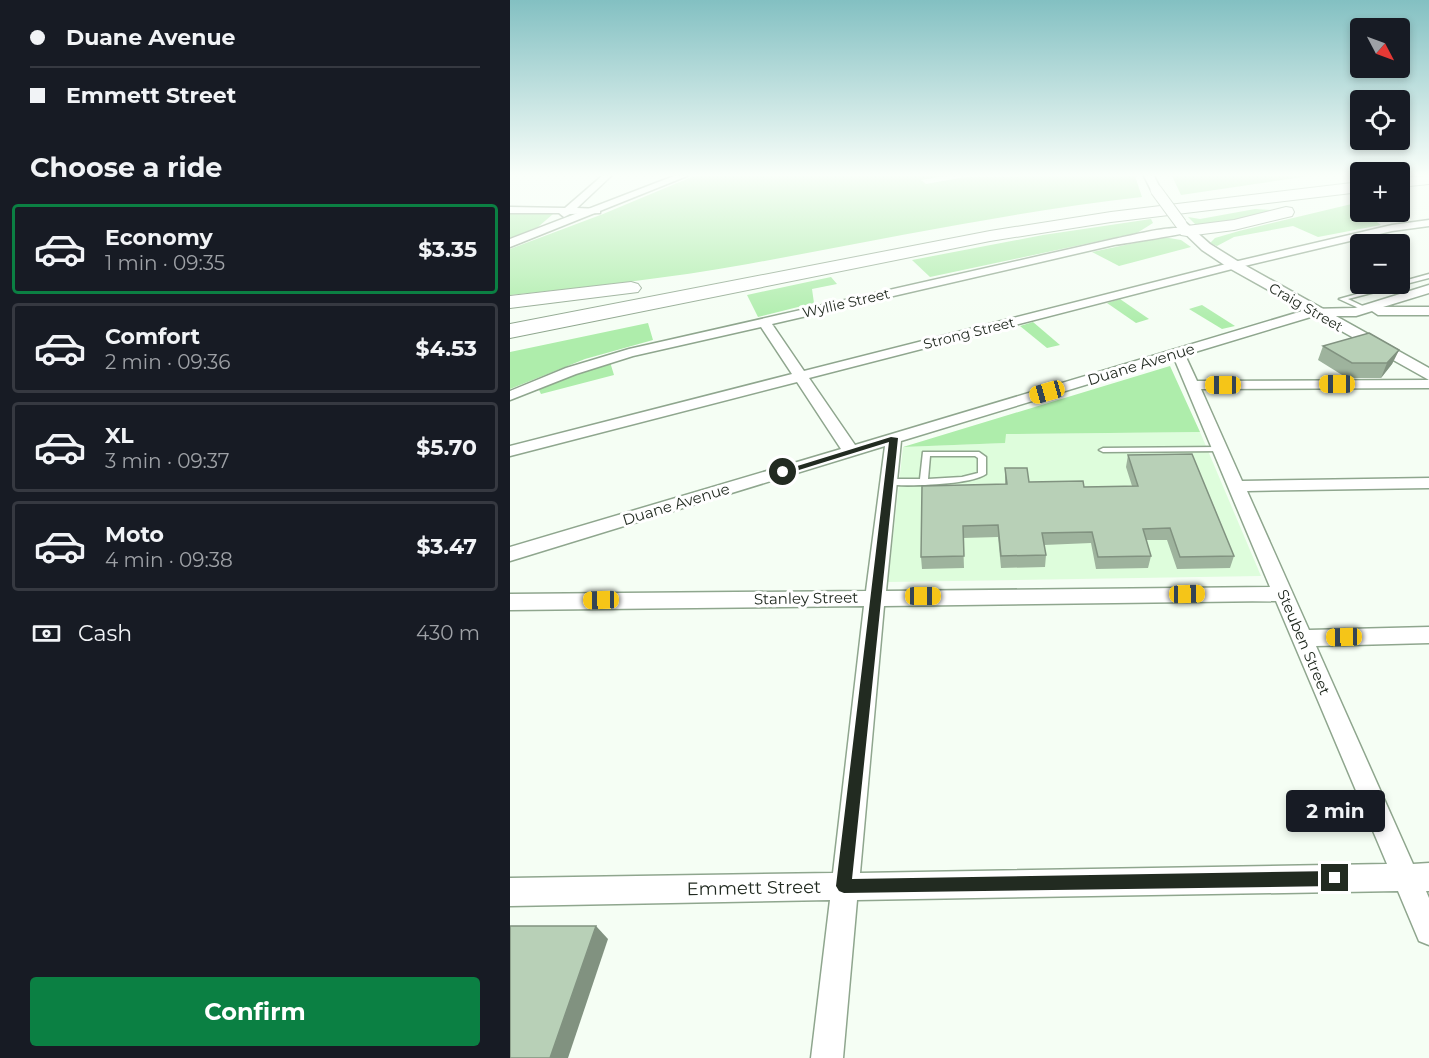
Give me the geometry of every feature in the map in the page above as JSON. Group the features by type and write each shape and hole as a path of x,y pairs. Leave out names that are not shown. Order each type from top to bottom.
{"highway":[{"path":"510,322 851,254 1009,225"},
{"path":"510,334 698,293 1055,225"},
{"path":"1184,227 1225,225"},
{"path":"510,302 634,288 851,254"}],"street":[{"path":"547,229 551,225"},
{"path":"510,243 557,225"},
{"name":"Strong Street","path":"510,451 1234,265 1411,225"},
{"name":"Craig Street","path":"1184,227 1206,247 1234,265 1313,312 1429,375"},
{"name":"Wyllie Street","path":"510,396 571,371 629,353 1184,227"},
{"name":"Duane Avenue","path":"510,554 1313,312 1360,310 1429,289"},
{"path":"1360,310 1429,311"},
{"path":"764,322 851,451"},
{"name":"Steuben Street","path":"1178,353 1302,638 1417,877 1429,932"},
{"path":"1192,385 1429,384"},
{"path":"828,1058 887,482 894,438"},
{"path":"1236,486 1429,483"},
{"name":"Stanley Street","path":"510,602 1283,594"},
{"path":"1302,638 1429,635"},
{"name":"Emmett Street","path":"510,892 1417,877"}],"lane":[{"path":"1410,280 1429,276"},
{"path":"1360,294 1342,299 1360,310"},
{"path":"1103,450 1220,448"},
{"path":"887,482 973,478 982,474 982,457 976,454 926,454 924,480"}],"shaded area":[{"path":"1200,432 1261,576 888,582 903,447 1004,443 1005,434"}],"green space":[{"path":"510,225 540,225 538,227 510,239"},
{"path":"573,225 955,225 689,274 510,295 510,249"},
{"path":"1108,225 1149,225 1137,233 930,277 912,260 1043,235"},
{"path":"1262,225 1379,225 1318,237 1293,226 1234,237 1217,246 1210,243 1215,238"},
{"path":"1163,237 1181,240 1191,247 1119,266 1092,252"},
{"path":"831,277 837,284 812,289 814,303 758,317 747,295"},
{"path":"1120,299 1149,319 1136,323 1107,303"},
{"path":"1202,305 1235,326 1222,329 1189,309"},
{"path":"1033,322 1060,345 1047,348 1020,326"},
{"path":"648,323 653,340 585,359 510,389 510,352"},
{"path":"610,362 614,375 541,394 539,390 510,399 550,382"},
{"path":"1170,366 1200,432 1006,434 1005,443 903,447"}],"building":[{"path":"1369,333 1399,350 1387,363 1352,363 1323,346"},
{"path":"1192,454 1234,556 1180,557 1170,528 1143,529 1151,556 1098,557 1092,532 1042,533 1046,555 1001,556 998,525 963,526 964,556 921,557 922,486 1007,484 1005,468 1027,468 1029,482 1083,481 1084,487 1138,486 1128,455"},
{"path":"510,926 596,926 550,1058 510,1058"}],"route":[{"path":"783,472 894,438 887,482 844,886 1335,878"}]}
